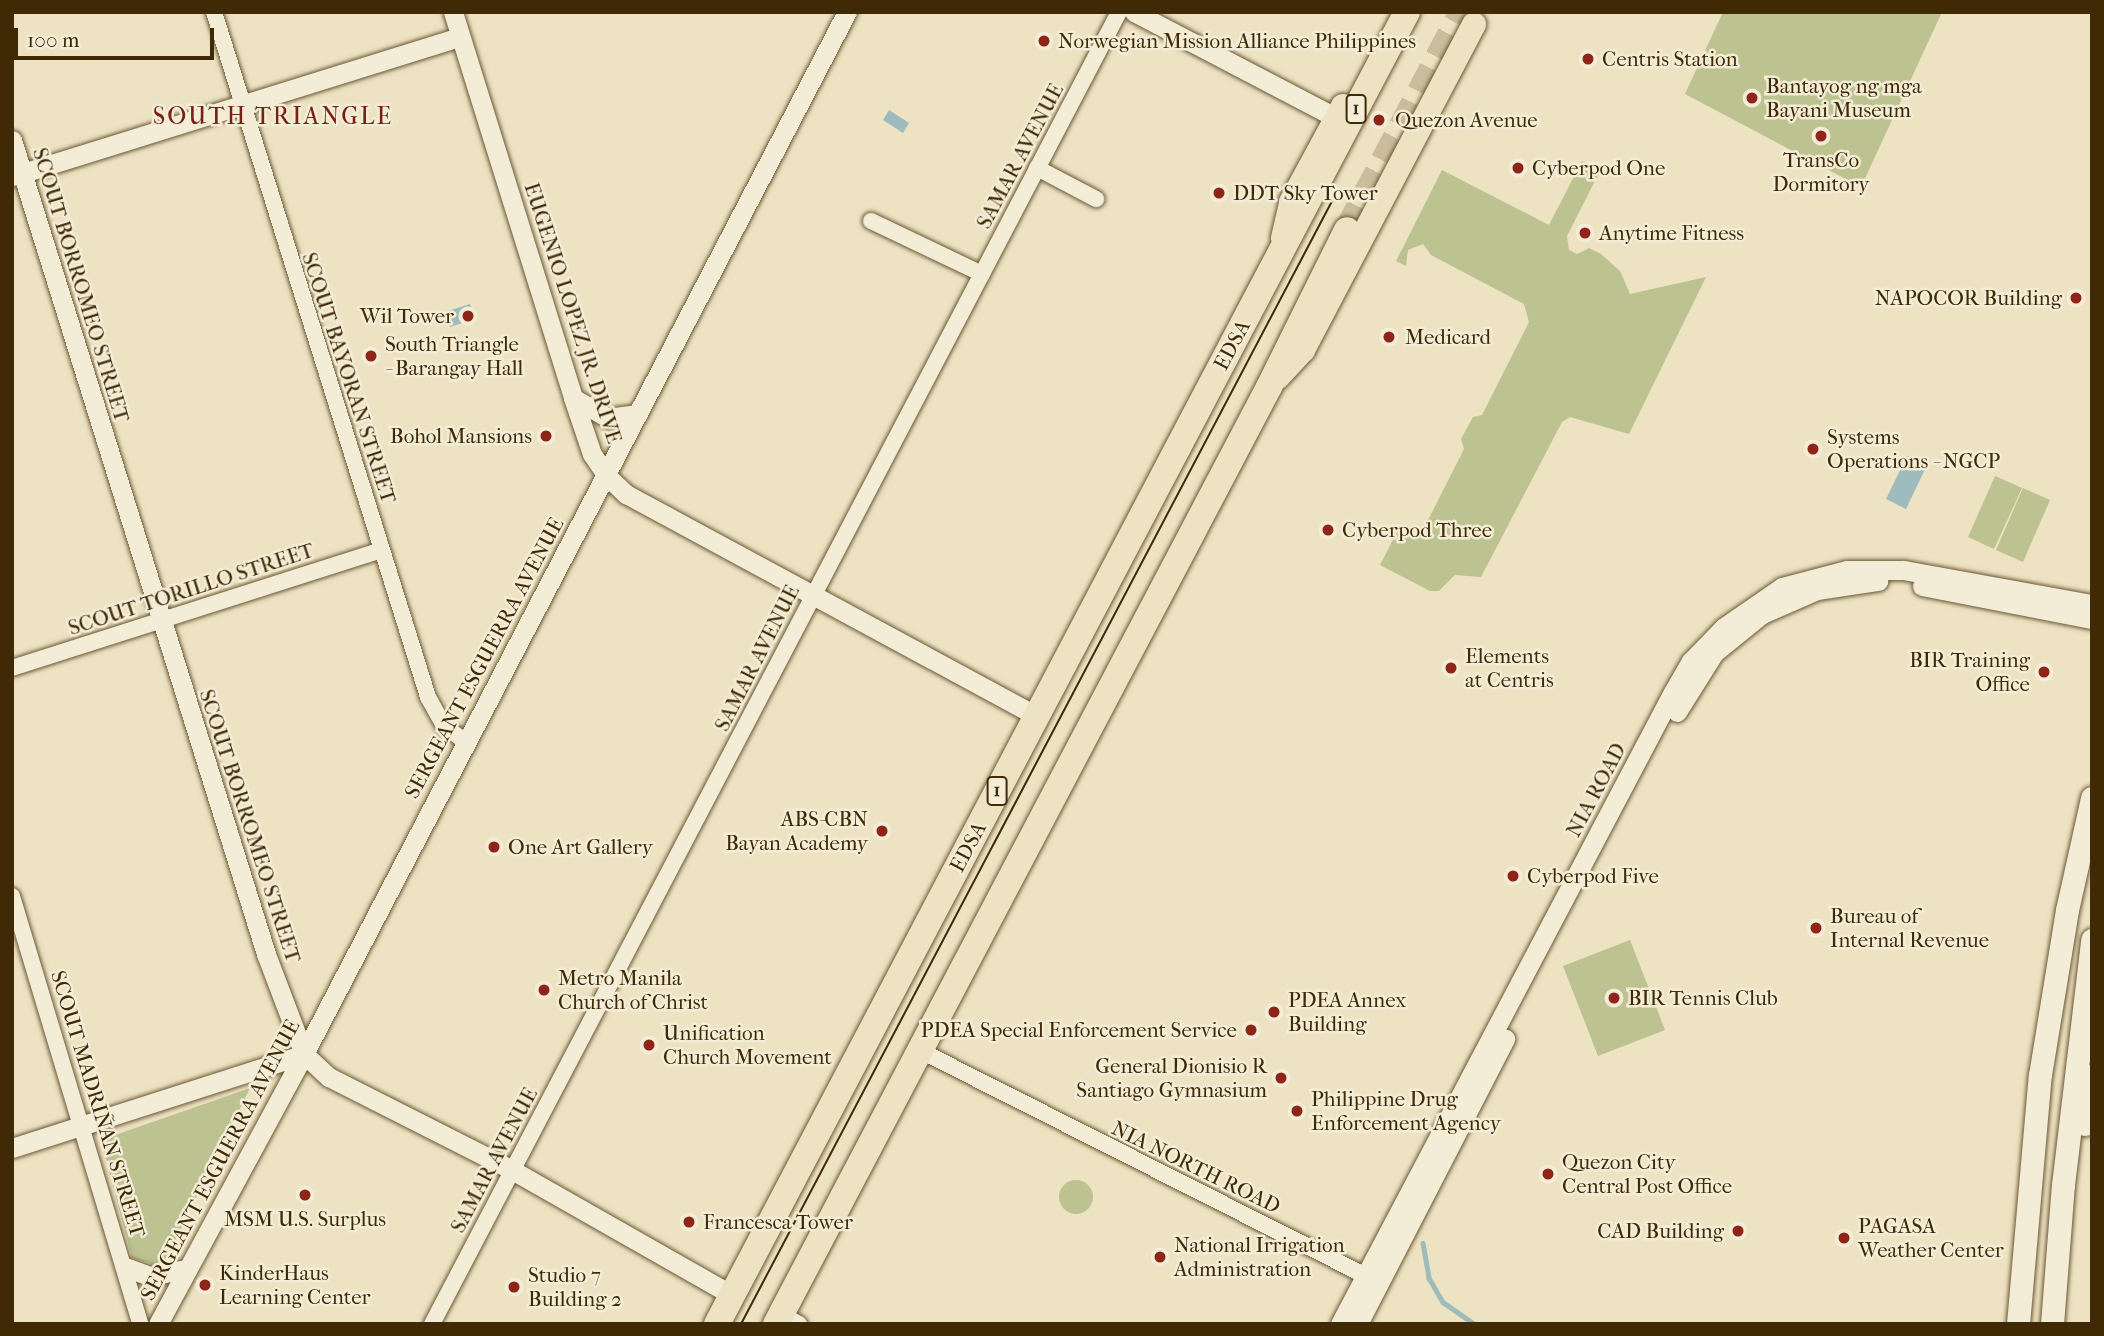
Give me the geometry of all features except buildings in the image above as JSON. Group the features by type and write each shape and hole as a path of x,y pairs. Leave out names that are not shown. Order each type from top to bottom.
{"highway":[{"name":"EDSA","path":"717,1324 1407,12"},
{"path":"785,1320 919,1050 1269,387 1347,230"}],"main road":[{"name":"EDSA","path":"1278,259 1291,202 1392,12"},
{"path":"1269,387 1303,350 1474,24"},
{"path":"2018,1324 2040,1075 2067,910 2092,798"},
{"path":"2052,1324 2063,1185 2092,940"},
{"path":"2066,1324 2092,1075"}],"street":[{"name":"SCOUT BAYORAN STREET","path":"214,12 428,696 443,726 466,742"},
{"name":"EUGENIO LOPEZ JR. DRIVE","path":"453,12 573,398 592,454 606,475 626,494 1037,716"},
{"name":"SERGEANT ESGUERRA AVENUE","path":"158,1324 304,1055 847,12"},
{"name":"SAMAR AVENUE","path":"432,1324 1119,12"},
{"path":"1134,12 1336,118"},
{"path":"18,175 460,37"},
{"name":"SCOUT BORROMEO STREET","path":"12,140 18,175 267,954 304,1055 329,1077 512,1170 732,1295"},
{"path":"1037,168 1097,199"},
{"path":"871,221 982,274"},
{"path":"573,398 608,418 638,414"},
{"name":"SCOUT TORILLO STREET","path":"12,668 382,550"},
{"name":"NIA ROAD","path":"1357,1324 1372,1279 1673,692 1691,661 1724,627 1782,587 1847,569 1904,569 2092,604"},
{"name":"NIA ROAD","path":"1340,1324 1372,1279 1680,706 1704,666 1726,642 1791,599 1865,581 1911,584 2092,619"},
{"name":"SCOUT MADRIÑAN STREET","path":"12,897 140,1324"},
{"name":"NIA NORTH ROAD","path":"919,1050 1372,1279"},
{"path":"12,1148 304,1055"},
{"path":"125,1267 150,1276 187,1269"}],"green space":[{"path":"1723,12 1942,12 1861,187 1685,94"},
{"path":"1582,161 1600,171 1567,236 1569,250 1577,254 1589,248 1601,254 1620,271 1630,294 1706,277 1629,434 1570,417 1562,422 1481,577 1455,575 1439,591 1430,591 1380,565 1399,528 1419,538 1464,449 1461,439 1473,417 1482,415 1529,322 1524,304 1431,255 1423,244 1408,250 1406,266 1396,261 1442,170 1549,225"},
{"path":"1995,476 2022,488 1994,549 1968,537"},
{"path":"2023,488 2050,500 2023,562 1996,550"},
{"name":"BIR Tennis Club","path":"1630,940 1665,1030 1598,1056 1563,966"},
{"path":"250,1088 162,1267 132,1258 101,1140"},
{"path":"1076,1180 1088,1185 1093,1197 1088,1209 1076,1214 1064,1209 1059,1197 1064,1185"}],"water":[{"path":"889,110 909,123 903,133 883,120"},
{"path":"470,304 475,319 450,327 445,312"},
{"path":"1907,456 1927,465 1906,509 1886,499"}],"waterway":[{"path":"1423,1243 1429,1278 1443,1302 1475,1324"}],"tunnel":[{"path":"1347,230 1462,12"}],"tram line":[{"path":"741,1324 1338,190"}],"place":[{"name":"Norwegian Mission Alliance Philippines","path":"1044,41"},
{"name":"Centris Station","path":"1588,59"},
{"name":"Bantayog ng mga Bayani Museum","path":"1752,98"},
{"name":"Quezon Avenue","path":"1379,120"},
{"name":"TransCo Dormitory","path":"1821,136"},
{"name":"Cyberpod One","path":"1518,168"},
{"name":"DDT Sky Tower","path":"1219,193"},
{"name":"Anytime Fitness","path":"1585,233"},
{"name":"NAPOCOR Building","path":"2076,298"},
{"name":"Wil Tower","path":"468,316"},
{"name":"Medicard","path":"1389,337"},
{"name":"South Triangle - Barangay Hall","path":"371,356"},
{"name":"Bohol Mansions","path":"546,436"},
{"name":"Systems Operations - NGCP","path":"1813,449"},
{"name":"Cyberpod Three","path":"1328,530"},
{"name":"Elements at Centris","path":"1451,668"},
{"name":"BIR Training Office","path":"2044,672"},
{"name":"ABS-CBN Bayan Academy","path":"882,831"},
{"name":"One Art Gallery","path":"494,847"},
{"name":"Cyberpod Five","path":"1513,876"},
{"name":"Bureau of Internal Revenue","path":"1816,928"},
{"name":"Metro Manila Church of Christ","path":"544,990"},
{"name":"BIR Tennis Club","path":"1614,998"},
{"name":"PDEA Annex Building","path":"1274,1012"},
{"name":"PDEA Special Enforcement Service","path":"1251,1030"},
{"name":"Unification Church Movement","path":"649,1045"},
{"name":"General Dionisio R Santiago Gymnasium","path":"1281,1078"},
{"name":"Philippine Drug Enforcement Agency","path":"1297,1111"},
{"name":"Quezon City Central Post Office","path":"1548,1174"},
{"name":"MSM U.S. Surplus","path":"305,1195"},
{"name":"Francesca Tower","path":"689,1222"},
{"name":"CAD Building","path":"1738,1231"},
{"name":"PAGASA Weather Center","path":"1844,1238"},
{"name":"National Irrigation Administration","path":"1160,1257"},
{"name":"KinderHaus Learning Center","path":"205,1285"},
{"name":"Studio 7 Building 2","path":"514,1287"}],"district":[{"name":"SOUTH TRIANGLE","path":"273,117"}]}
